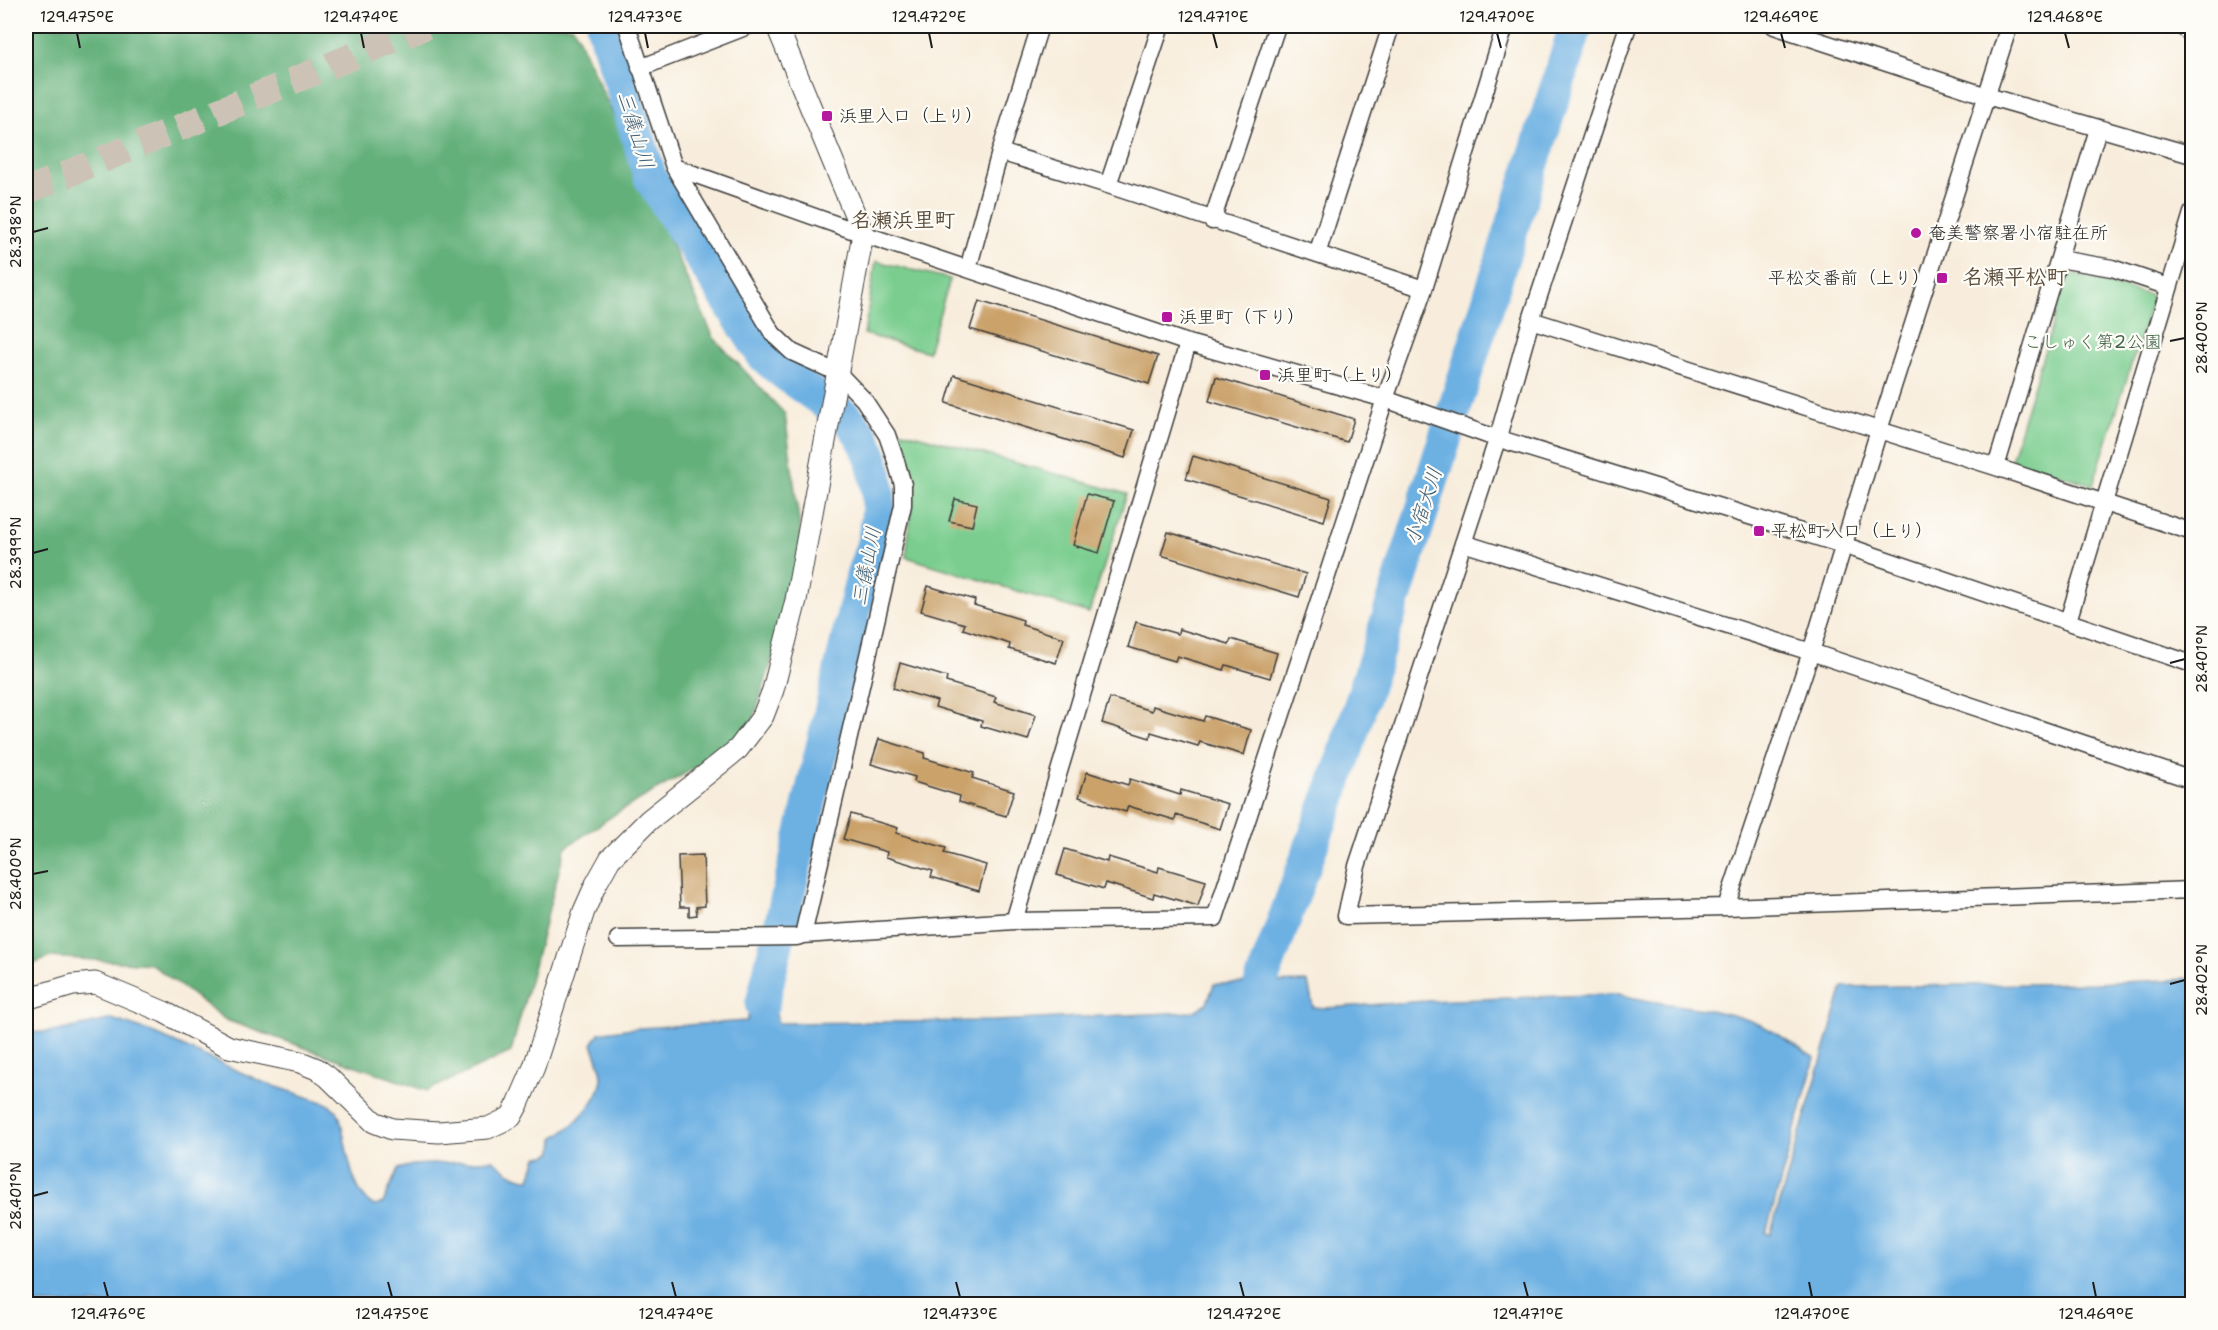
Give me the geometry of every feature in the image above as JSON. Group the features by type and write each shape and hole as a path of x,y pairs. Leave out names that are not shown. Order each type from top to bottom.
{"street":[{"path":"627,26 674,167 773,334 792,352 837,377 864,400 886,435 903,485 903,505 800,936"},
{"path":"640,68 748,26"},
{"path":"26,999 73,985 95,983 164,1012 229,1047 300,1062 317,1069 374,1122 392,1129 439,1132 488,1128 511,1117 534,1067 584,911 596,884 610,859 649,820 738,749 763,716 773,690 796,600 863,234 777,26"},
{"path":"968,269 1000,152 1040,26"},
{"path":"1108,185 1161,26"},
{"path":"1212,220 1276,26"},
{"path":"1317,254 1391,26"},
{"path":"618,939 800,936 1014,921 1215,918 1392,402 1505,26"},
{"path":"1628,26 1493,436 1463,543 1357,866 1346,916 1726,907 2193,890"},
{"path":"1774,26 1986,96 2193,155"},
{"path":"1726,907 1811,652 2008,26"},
{"path":"1996,467 2098,129"},
{"path":"1000,152 1108,185 1424,290"},
{"path":"674,167 863,234 1188,344 1392,402 1493,436 1843,545 2193,664"},
{"path":"2068,621 2193,213"},
{"path":"2059,259 2112,268 2169,287"},
{"path":"1531,320 1996,467 2193,532"},
{"path":"1014,921 1188,344"},
{"path":"1463,543 1811,652 2193,780"}],"green space":[{"path":"26,26 573,26 714,338 785,414 804,558 748,737 620,811 565,848 511,1052 427,1091 226,1020 151,964 50,957 26,967"},
{"path":"876,261 950,279 928,352 864,334"},
{"name":"こしゅく第2公園","path":"2068,273 2153,296 2093,485 2011,460"},
{"path":"899,430 1127,494 1089,613 906,557 913,495 910,468"}],"water":[{"path":"2192,979 2192,1304 26,1304 26,1033 58,1031 112,1019 151,1032 265,1083 326,1103 337,1111 340,1118 350,1166 359,1190 374,1206 383,1203 398,1169 413,1165 493,1160 515,1176 530,1179 537,1157 553,1152 554,1138 578,1120 597,1094 602,1076 592,1044 599,1033 625,1029 747,1021 751,1005 774,1006 778,1023 994,1021 1193,1012 1207,1003 1214,984 1308,982 1313,1007 1326,1008 1427,1001 1619,994 1637,999 1710,1010 1746,1019 1763,1026 1815,1058 1766,1233 1770,1235 1843,987"}],"building":[{"path":"979,301 1158,356 1149,384 970,329"},
{"path":"954,375 1134,430 1125,458 946,403"},
{"path":"1216,377 1354,419 1347,442 1209,401"},
{"path":"1193,456 1331,498 1324,521 1186,479"},
{"path":"1087,494 1114,501 1099,553 1073,545"},
{"path":"955,499 977,504 972,526 949,521"},
{"path":"1168,532 1306,574 1299,597 1161,555"},
{"path":"928,586 975,600 974,605 1023,620 1022,625 1064,638 1056,663 1009,649 1010,644 963,629 965,624 921,611"},
{"path":"1136,622 1178,634 1179,629 1229,644 1231,639 1277,653 1270,678 1226,665 1224,670 1177,656 1175,661 1128,647"},
{"path":"900,663 947,677 946,682 996,697 994,702 1036,715 1028,740 981,726 982,721 935,707 937,701 893,688"},
{"path":"1110,698 1152,711 1153,706 1203,721 1205,716 1251,730 1244,755 1200,742 1198,746 1151,732 1150,738 1102,723"},
{"path":"879,739 925,753 924,758 974,773 972,778 1014,791 1006,816 959,802 960,796 914,782 915,777 871,764"},
{"path":"1087,772 1128,785 1130,779 1180,795 1181,790 1228,804 1220,829 1176,815 1175,820 1128,806 1126,812 1079,797"},
{"path":"851,814 898,828 896,833 946,848 944,853 986,865 979,891 931,877 933,871 886,857 887,852 843,839"},
{"path":"1065,849 1107,862 1108,857 1158,872 1159,867 1206,881 1198,906 1154,893 1153,898 1106,883 1104,889 1057,875"},
{"path":"703,855 705,906 696,907 697,915 689,916 689,907 680,907 678,856"}],"waterway":[{"name":"三儀山川","path":"603,26 651,179 763,355 849,420 867,447 876,475 878,505 874,540 863,574 762,1005"},
{"name":"小宿大川","path":"1261,983 1343,760 1576,26"}],"tunnel":[{"path":"26,191 426,26"}],"place":[{"name":"浜里入口（上り）","path":"827,116"},
{"name":"奄美警察署小宿駐在所","path":"1916,233"},
{"name":"平松交番前（上り）","path":"1942,278"},
{"name":"浜里町（下り）","path":"1167,317"},
{"name":"浜里町（上り）","path":"1265,375"},
{"name":"平松町入口（上り）","path":"1759,531"}],"district":[{"name":"名瀬浜里町","path":"903,220"},
{"name":"名瀬平松町","path":"2015,277"}]}
